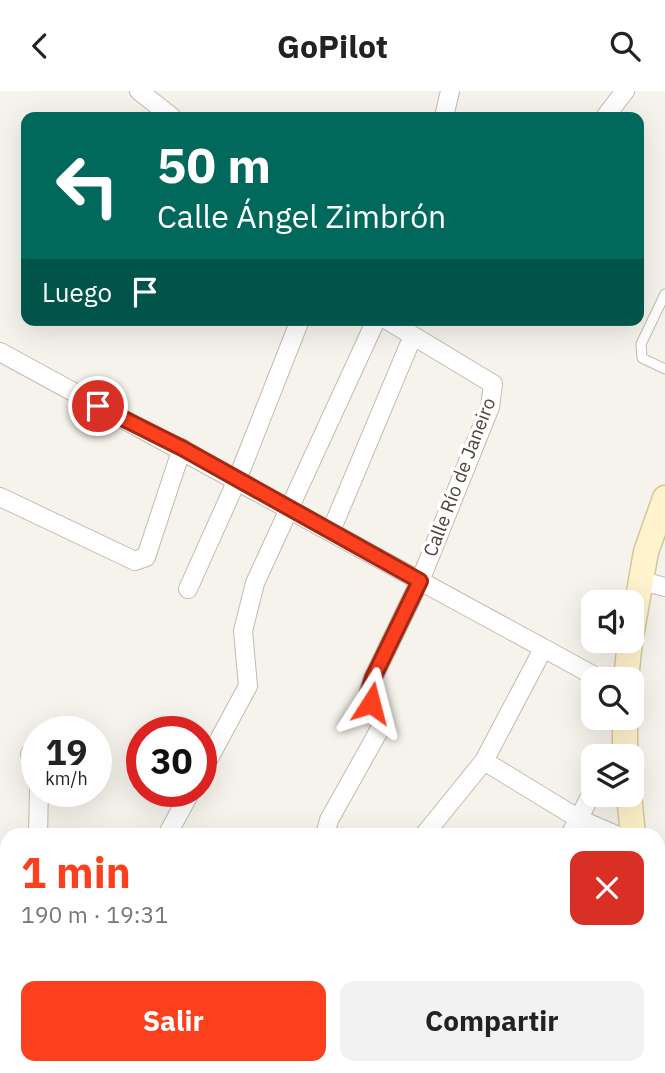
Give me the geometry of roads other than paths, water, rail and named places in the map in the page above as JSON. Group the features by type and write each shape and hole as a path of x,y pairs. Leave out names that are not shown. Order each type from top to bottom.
{"main road":[{"path":"638,590 657,514 665,498"},
{"path":"630,807 632,828"}],"street":[{"path":"139,91 166,112"},
{"path":"445,112 450,91"},
{"path":"610,112 625,91"},
{"path":"188,589 237,480 298,326"},
{"path":"217,743 248,686 243,631 255,583 373,326"},
{"path":"331,531 412,338 395,326"},
{"name":"Calle Río de Janeiro","path":"327,828 381,727 380,715 368,694 420,581 490,407 493,384 412,338"},
{"path":"0,352 182,448 290,511 581,669"},
{"path":"0,497 135,561 146,557 182,448"},
{"path":"639,580 665,587"},
{"path":"431,828 484,761 543,649"},
{"path":"484,761 579,819 600,828"},
{"path":"38,828 39,807"},
{"path":"171,828 182,807"},
{"path":"574,828 585,807"}],"lane":[{"path":"665,294 641,344 642,358 665,369"}]}
